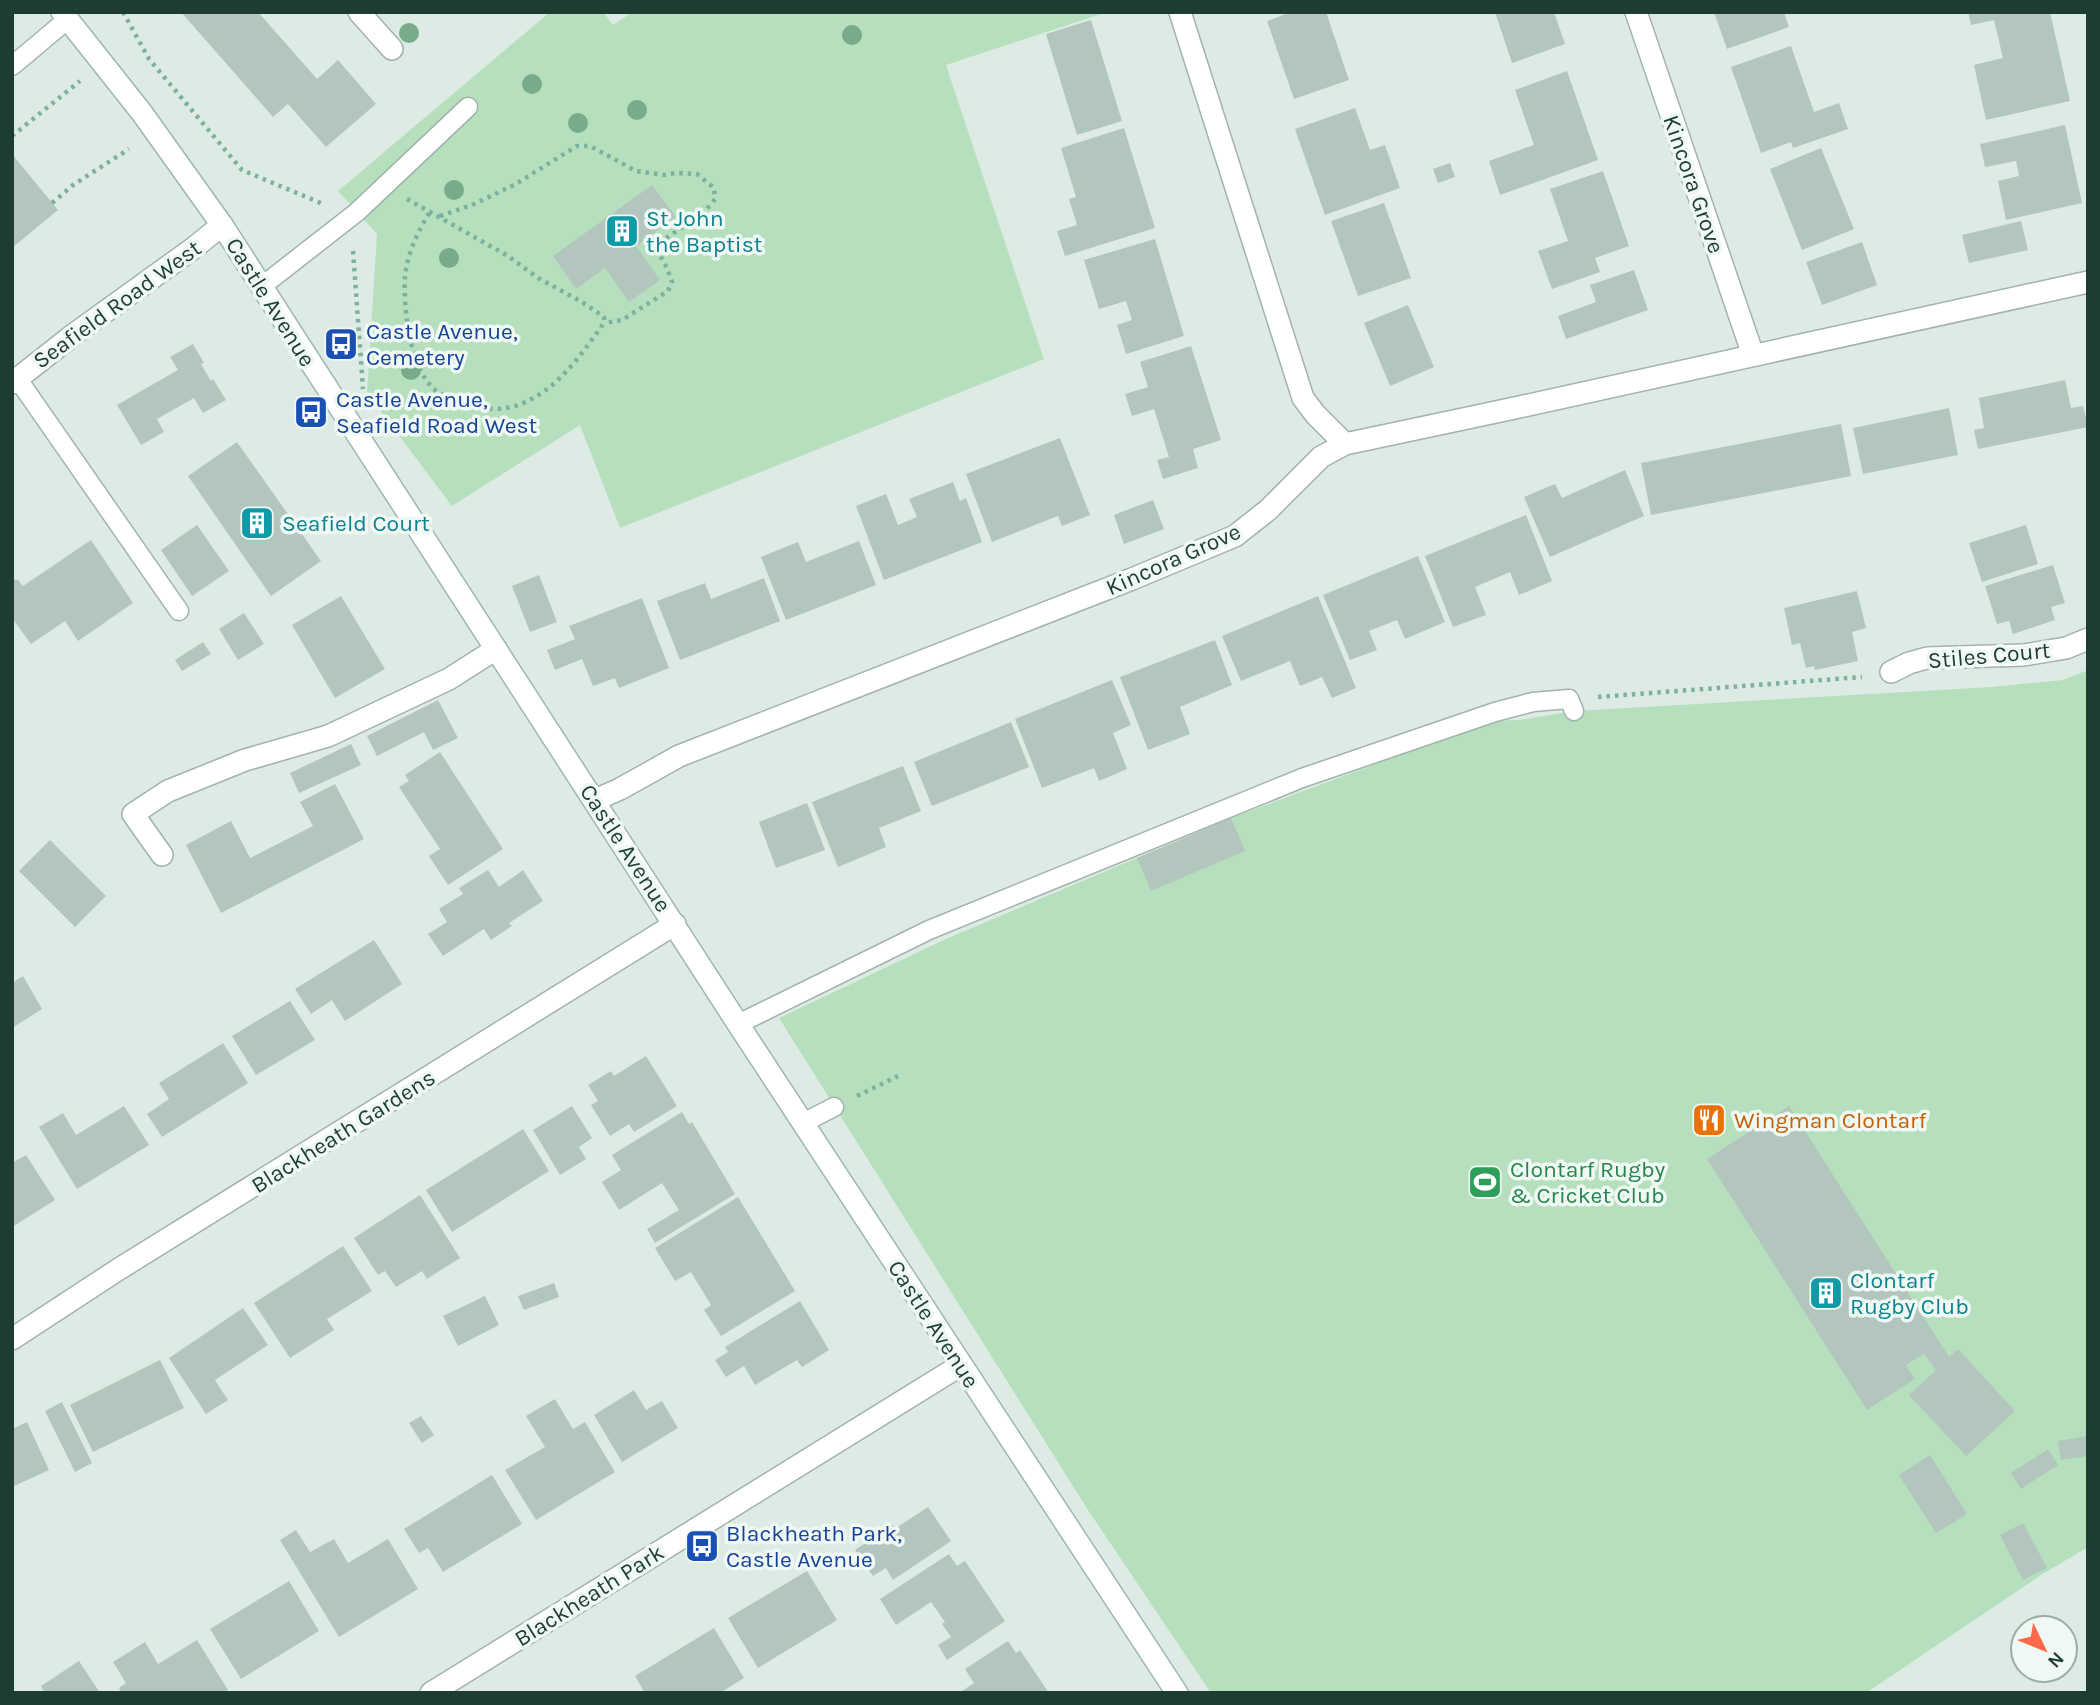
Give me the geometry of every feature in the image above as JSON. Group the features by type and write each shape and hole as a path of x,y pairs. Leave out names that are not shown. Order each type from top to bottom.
{"street":[{"path":"359,12 392,49"},
{"path":"1180,12 1303,398 1345,444"},
{"name":"Kincora Grove","path":"1636,12 1753,355"},
{"name":"Castle Avenue","path":"65,16 142,113 222,225 738,1024 1177,1693"},
{"name":"Seafield Road West","path":"15,380 222,225"},
{"name":"Kincora Grove","path":"595,800 680,757 1235,536 1268,510 1321,457 1345,444 2088,282"},
{"name":"Stiles Court","path":"1891,672 1927,658 2024,655 2066,648 2088,639"},
{"path":"162,855 133,814 168,791 245,760 328,736 449,679 496,649"},
{"name":"Blackheath Gardens","path":"12,1339 119,1269 675,924"},
{"name":"Blackheath Park","path":"431,1693 961,1365"}],"lane":[{"path":"12,66 65,16"},
{"path":"261,287 357,212 468,107"},
{"path":"15,380 179,611"},
{"path":"738,1024 929,930 1302,778 1495,712 1533,702 1572,705"},
{"path":"803,1123 834,1107"}],"path":[{"path":"12,136 81,80"},
{"path":"439,217 514,185 577,146 590,146 636,171 664,175 697,174 714,188 715,199 705,211 661,242 658,252 671,282 668,291 622,320 604,323"},
{"path":"52,202 129,149"},
{"path":"389,181 410,201 430,212 439,217 508,256 538,278 604,317 604,323 571,367 542,393 514,407 485,409 458,402 434,389 422,371 411,344 406,312 405,275 412,246 430,212"},
{"path":"1572,705 1891,672"},
{"path":"834,1107 898,1076"}],"green space":[{"path":"550,12 603,12 613,25 633,12 1107,12 946,65 1044,359 620,528 580,425 452,506 367,393 377,234 338,191"},
{"name":"Clontarf Rugby & Cricket Club","path":"2088,670 2088,1547 2041,1575 1866,1693 1211,1693 1088,1510 779,1018 946,939 1231,818 1491,721 1519,720 1574,711 1992,687 2063,680"}],"building":[{"path":"181,12 258,12 317,79 338,60 376,104 326,147 288,104 273,117"},
{"path":"1291,12 1326,12 1349,80 1294,99 1267,21"},
{"path":"1495,12 1554,12 1565,44 1512,63"},
{"path":"1714,12 1784,12 1789,27 1727,49"},
{"path":"1968,12 2050,12 2070,101 1986,120 1974,65 2003,58 1994,20 1971,25"},
{"path":"1091,20 1122,121 1077,135 1046,34"},
{"path":"1791,46 1814,112 1839,103 1848,129 1793,148 1791,142 1761,153 1731,67"},
{"path":"1567,71 1598,160 1500,195 1489,161 1534,145 1515,90"},
{"path":"1355,108 1370,150 1385,145 1400,188 1325,215 1295,129"},
{"path":"2065,125 2082,203 2006,220 1998,181 2019,176 2016,161 1985,167 1980,144"},
{"path":"1124,128 1155,228 1065,256 1057,231 1077,225 1069,199 1076,197 1061,148"},
{"path":"1821,148 1854,229 1802,250 1770,169"},
{"path":"12,154 58,210 12,248"},
{"path":"1450,163 1455,177 1438,183 1433,169"},
{"path":"1603,171 1629,246 1595,258 1600,272 1552,289 1538,251 1568,241 1550,189"},
{"name":"St John the Baptist","path":"652,185 676,217 636,246 660,280 629,302 605,268 576,289 553,256"},
{"path":"1384,203 1411,278 1358,296 1331,221"},
{"path":"2021,221 2028,250 1969,263 1962,235"},
{"path":"1155,239 1184,336 1126,354 1117,325 1132,320 1126,301 1099,309 1084,260"},
{"path":"1862,242 1877,285 1822,305 1806,262"},
{"path":"1634,270 1648,310 1566,339 1558,316 1596,302 1590,285"},
{"path":"1408,305 1434,367 1390,386 1364,323"},
{"path":"193,344 211,381 213,379 226,400 203,413 194,398 157,419 164,432 141,445 117,405 178,370 170,357"},
{"path":"1191,346 1221,440 1193,449 1198,468 1163,479 1157,460 1169,457 1154,409 1132,416 1125,394 1148,387 1140,362"},
{"path":"2065,380 2071,408 2083,406 2088,427 1978,449 1974,430 1984,428 1979,398"},
{"path":"1949,408 1958,455 1863,474 1853,428"},
{"path":"1841,424 1851,476 1651,515 1641,463"},
{"path":"1060,438 1090,515 1062,526 1058,516 992,542 966,474"},
{"name":"Seafield Court","path":"237,442 321,561 271,596 188,476"},
{"path":"1625,470 1644,516 1550,557 1524,497 1555,484 1562,498"},
{"path":"953,482 960,501 966,498 982,542 884,580 856,506 886,494 898,525 917,517 909,499"},
{"path":"1153,500 1164,529 1124,544 1114,515"},
{"path":"1526,515 1552,581 1519,595 1510,572 1475,587 1486,615 1453,627 1425,556"},
{"path":"197,525 229,571 192,596 161,550"},
{"path":"2026,525 2038,564 1982,582 1969,543"},
{"path":"91,540 133,603 78,641 65,621 31,644 12,618 12,579 18,580 23,586"},
{"path":"859,541 876,585 786,620 761,557 798,542 806,562"},
{"path":"1418,556 1445,622 1405,639 1397,620 1369,631 1377,650 1350,660 1323,595"},
{"path":"2053,565 2065,603 2051,607 2055,620 2013,634 2009,621 1997,624 1985,586"},
{"path":"539,575 557,622 530,632 512,586"},
{"path":"764,578 780,621 680,660 657,601 705,583 711,599"},
{"path":"1857,591 1866,628 1852,632 1858,661 1815,670 1814,666 1806,668 1800,643 1792,645 1784,608"},
{"path":"341,596 385,669 335,698 292,625"},
{"path":"1318,596 1356,688 1332,698 1322,677 1300,686 1290,661 1241,681 1222,636"},
{"path":"642,598 669,668 619,688 615,678 593,686 582,659 555,670 547,650 575,639 569,626"},
{"path":"244,613 264,644 238,660 219,629"},
{"path":"1215,640 1232,685 1180,707 1190,734 1148,750 1120,677"},
{"path":"203,642 211,654 182,671 175,660"},
{"path":"1112,680 1131,725 1113,733 1127,769 1099,781 1094,768 1042,788 1015,719"},
{"path":"438,700 458,738 433,750 424,732 377,756 367,736"},
{"path":"1011,722 1029,767 932,806 914,762"},
{"path":"351,744 361,765 299,793 290,773"},
{"path":"440,752 503,849 448,885 429,856 440,849 399,787 409,781 405,775"},
{"path":"903,766 921,811 879,828 886,847 838,867 812,802"},
{"path":"335,784 364,839 221,913 186,845 231,821 250,858 313,826 300,802"},
{"path":"807,803 825,850 776,868 759,822"},
{"path":"1231,818 1245,851 1151,891 1137,858"},
{"path":"50,840 106,896 75,927 19,871"},
{"path":"488,870 499,887 523,870 543,901 509,923 512,926 491,940 484,929 443,956 428,934 447,922 439,909 463,894 459,888"},
{"path":"374,940 402,984 345,1021 332,1000 311,1014 295,989"},
{"path":"23,976 42,1009 12,1028 12,983"},
{"path":"290,1001 315,1040 256,1075 232,1036"},
{"path":"223,1043 248,1083 162,1137 147,1114 169,1099 159,1083"},
{"path":"646,1056 677,1106 634,1132 629,1124 610,1136 591,1105 598,1101 588,1085 611,1071 614,1076"},
{"path":"124,1106 149,1145 77,1189 39,1127 63,1113 76,1135"},
{"path":"572,1106 592,1138 579,1147 586,1159 560,1175 533,1130"},
{"path":"1789,1106 1949,1357 1958,1349 2015,1411 1966,1456 1909,1395 1936,1370 1924,1354 1906,1365 1915,1379 1867,1410 1707,1159"},
{"path":"682,1112 689,1124 692,1122 735,1194 655,1243 647,1229 679,1210 662,1183 619,1210 602,1182 621,1170 612,1155"},
{"path":"523,1129 549,1171 452,1232 426,1190"},
{"path":"26,1155 55,1200 12,1227 12,1163"},
{"path":"420,1195 460,1258 427,1279 422,1271 396,1287 385,1271 378,1275 354,1238"},
{"path":"738,1197 795,1291 721,1336 704,1310 711,1305 691,1272 675,1281 655,1248"},
{"path":"343,1246 372,1291 327,1319 334,1330 290,1358 254,1303"},
{"path":"554,1283 559,1297 524,1310 518,1296"},
{"path":"485,1296 499,1325 458,1346 443,1316"},
{"path":"800,1301 829,1350 802,1367 797,1360 755,1385 744,1366 726,1377 715,1360 728,1352 725,1347"},
{"path":"243,1308 268,1345 215,1380 228,1400 206,1414 169,1358"},
{"path":"160,1360 184,1408 93,1452 70,1405"},
{"path":"634,1390 646,1410 662,1401 678,1428 622,1462 594,1415"},
{"path":"555,1399 573,1429 585,1422 615,1472 536,1520 505,1470 545,1447 526,1416"},
{"path":"62,1402 92,1463 75,1472 45,1411"},
{"path":"421,1416 434,1435 422,1443 409,1423"},
{"path":"27,1422 49,1470 12,1487 12,1429"},
{"path":"2088,1436 2088,1456 2061,1460 2058,1441"},
{"path":"2048,1449 2058,1465 2021,1489 2011,1473"},
{"path":"1930,1455 1967,1514 1936,1533 1899,1475"},
{"path":"492,1475 522,1524 443,1572 428,1548 419,1553 404,1529"},
{"path":"928,1507 951,1541 893,1580 886,1568 873,1576 855,1550 893,1525 896,1528"},
{"path":"2023,1523 2047,1568 2023,1580 2000,1535"},
{"path":"296,1530 310,1552 334,1539 348,1563 388,1539 418,1589 339,1637 280,1540"},
{"path":"949,1554 957,1566 965,1561 1005,1621 947,1660 938,1645 951,1637 942,1624 945,1622 931,1602 896,1625 880,1599"},
{"path":"807,1571 837,1620 758,1668 728,1618"},
{"path":"289,1581 319,1631 241,1679 210,1629"},
{"path":"714,1628 744,1678 720,1693 645,1693 635,1676"},
{"path":"197,1640 228,1690 223,1693 121,1693 119,1688 126,1683 113,1662 145,1642 158,1664"},
{"path":"1008,1641 1016,1653 1020,1650 1049,1693 959,1693 974,1683 965,1669"},
{"path":"79,1661 100,1693 45,1693 41,1686"}],"place":[{"name":"St John the Baptist","path":"622,231"},
{"name":"Castle Avenue, Cemetery","path":"341,344"},
{"name":"Castle Avenue, Seafield Road West","path":"311,412"},
{"name":"Seafield Court","path":"257,523"},
{"name":"Wingman Clontarf","path":"1709,1120"},
{"name":"Clontarf Rugby & Cricket Club","path":"1485,1182"},
{"name":"Clontarf Rugby Club","path":"1826,1293"},
{"name":"Blackheath Park, Castle Avenue","path":"702,1546"}]}
